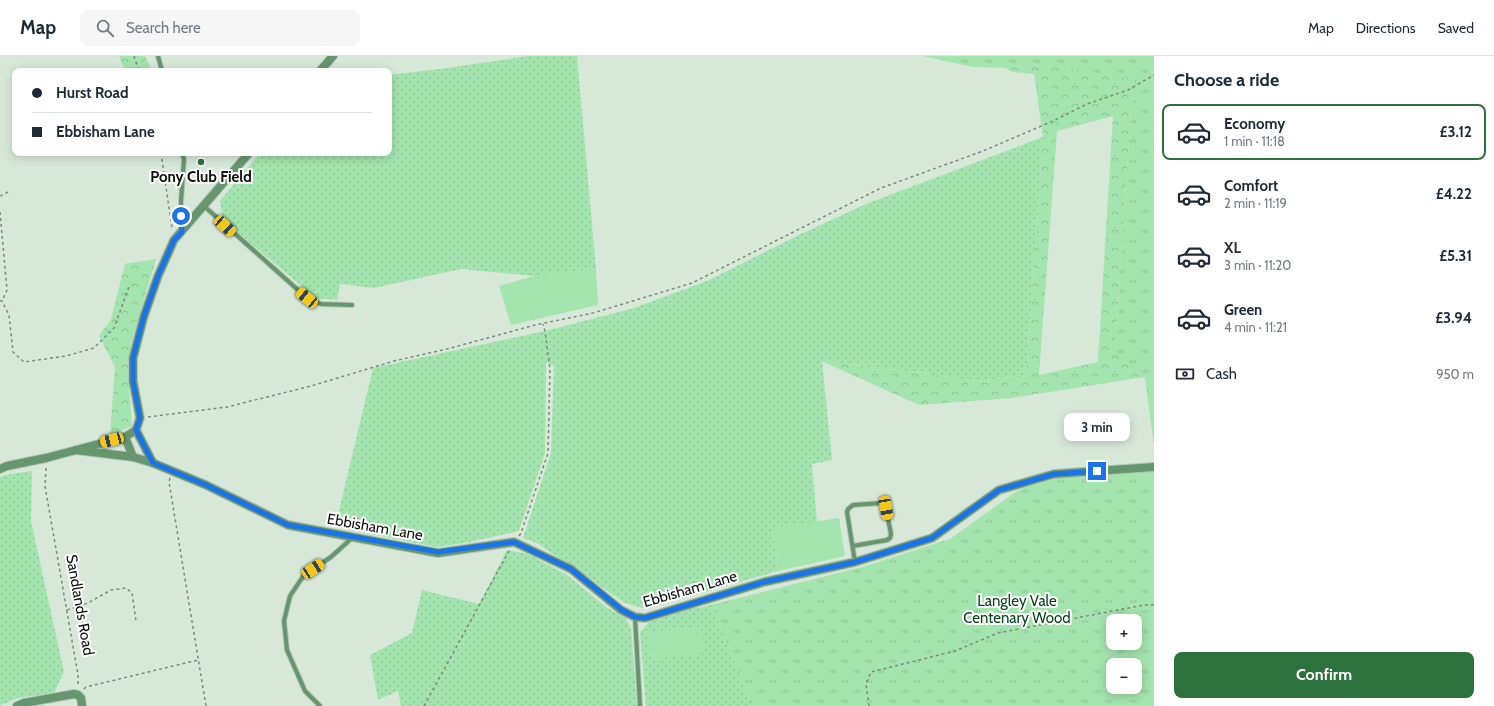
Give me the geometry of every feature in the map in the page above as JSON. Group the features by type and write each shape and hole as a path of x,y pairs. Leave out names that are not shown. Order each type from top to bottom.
{"street":[{"path":"323,68 334,56"},
{"path":"153,463 136,430 140,418 133,381 133,358 144,316 158,276 174,240 247,156"},
{"name":"Ebbisham Lane","path":"0,469 125,437 136,430"},
{"path":"125,437 133,457"},
{"name":"Ebbisham Lane","path":"76,450 133,457 153,463 206,485 288,525 438,552 514,542 571,569 622,610 635,617 645,618 764,582 855,562 932,538 999,490 1054,474 1154,467"},
{"path":"17,706 74,694 81,698 82,706"}],"lane":[{"path":"158,56 161,68"},
{"path":"182,232 181,201 183,156"},
{"path":"204,206 307,298 321,304 352,305"},
{"path":"853,546 887,540 890,538 891,534 886,508 883,503 853,505 848,509 847,512 855,562"},
{"path":"320,706 305,690 287,650 284,621 290,596 304,575 331,557 353,537"},
{"path":"635,617 640,706"}],"path":[{"path":"134,56 138,68"},
{"path":"140,418 227,407 311,386 394,361 593,313 692,283 881,188 983,151 1053,121 1086,104 1128,90 1154,75"},
{"path":"161,156 174,240"},
{"path":"0,196 10,191"},
{"path":"0,212 7,290 1,301 9,315 12,352 24,362 66,356 94,348 114,328 130,284"},
{"path":"424,706 514,542 521,533 548,453 550,369 546,331 543,324"},
{"name":"Sandlands Road","path":"46,458 45,486 78,675 78,695"},
{"path":"171,470 169,482 206,706"},
{"path":"67,610 88,603 111,590 126,588 132,593 136,621"},
{"path":"869,706 866,684 871,672 955,651 998,633 1144,604 1154,605"},
{"path":"78,695 86,687 198,660"}],"green space":[{"path":"119,56 145,56 151,68 124,68"},
{"path":"528,56 577,56 596,269 534,276 461,269 374,288 340,284 337,300 316,298 223,220 220,201 258,156 392,156 392,75"},
{"path":"922,56 1154,56 1154,445 1145,376 1115,352 1131,114 1135,93 1135,79 1039,64 1005,68 973,67"},
{"path":"1039,64 1135,78 1135,93 1131,114 1115,351 1154,362 1154,445 1145,377 1012,398 919,405 821,361 977,381 1026,375 1043,137 1034,74 1013,72 1005,68","holes":["1113,116 1098,362 1039,375 1057,131"]},
{"path":"1043,137 1026,375 977,381 822,361 832,460 812,464 817,522 772,528 778,571 646,609 625,603 537,543 523,538 551,453 554,366 546,362 545,453 519,531 470,542 437,547 335,527 373,368 545,331 634,308 707,281 801,234 866,204"},
{"path":"156,259 131,344 129,386 132,426 110,435 115,367 99,336 111,319 125,264"},
{"path":"596,269 598,305 511,325 499,286 534,276"},
{"name":"Langley Vale Centenary Wood","path":"1154,467 1154,706 753,706 711,605 862,567 950,539 1017,491 1054,474"},
{"path":"32,471 31,521 64,672 54,693 17,698 0,706 0,477 4,475"},
{"path":"839,518 845,556 778,571 772,528"},
{"path":"507,550 528,554 567,575 607,608 625,617 631,628 637,706 401,706 398,691 378,700 370,655 412,633 422,590 479,604"},
{"path":"696,602 698,608 711,605 753,706 646,706 640,632 650,621"},
{"path":"701,626 704,653 651,660 647,632"}],"place":[{"name":"Pony Club Field","path":"201,162"}],"route":[{"path":"181,216 182,232 174,240 158,276 144,316 133,358 133,381 140,418 136,430 153,463 206,485 288,525 438,552 514,542 571,569 622,610 635,617 645,618 764,582 855,562 932,538 999,490 1054,474 1097,471"}]}
